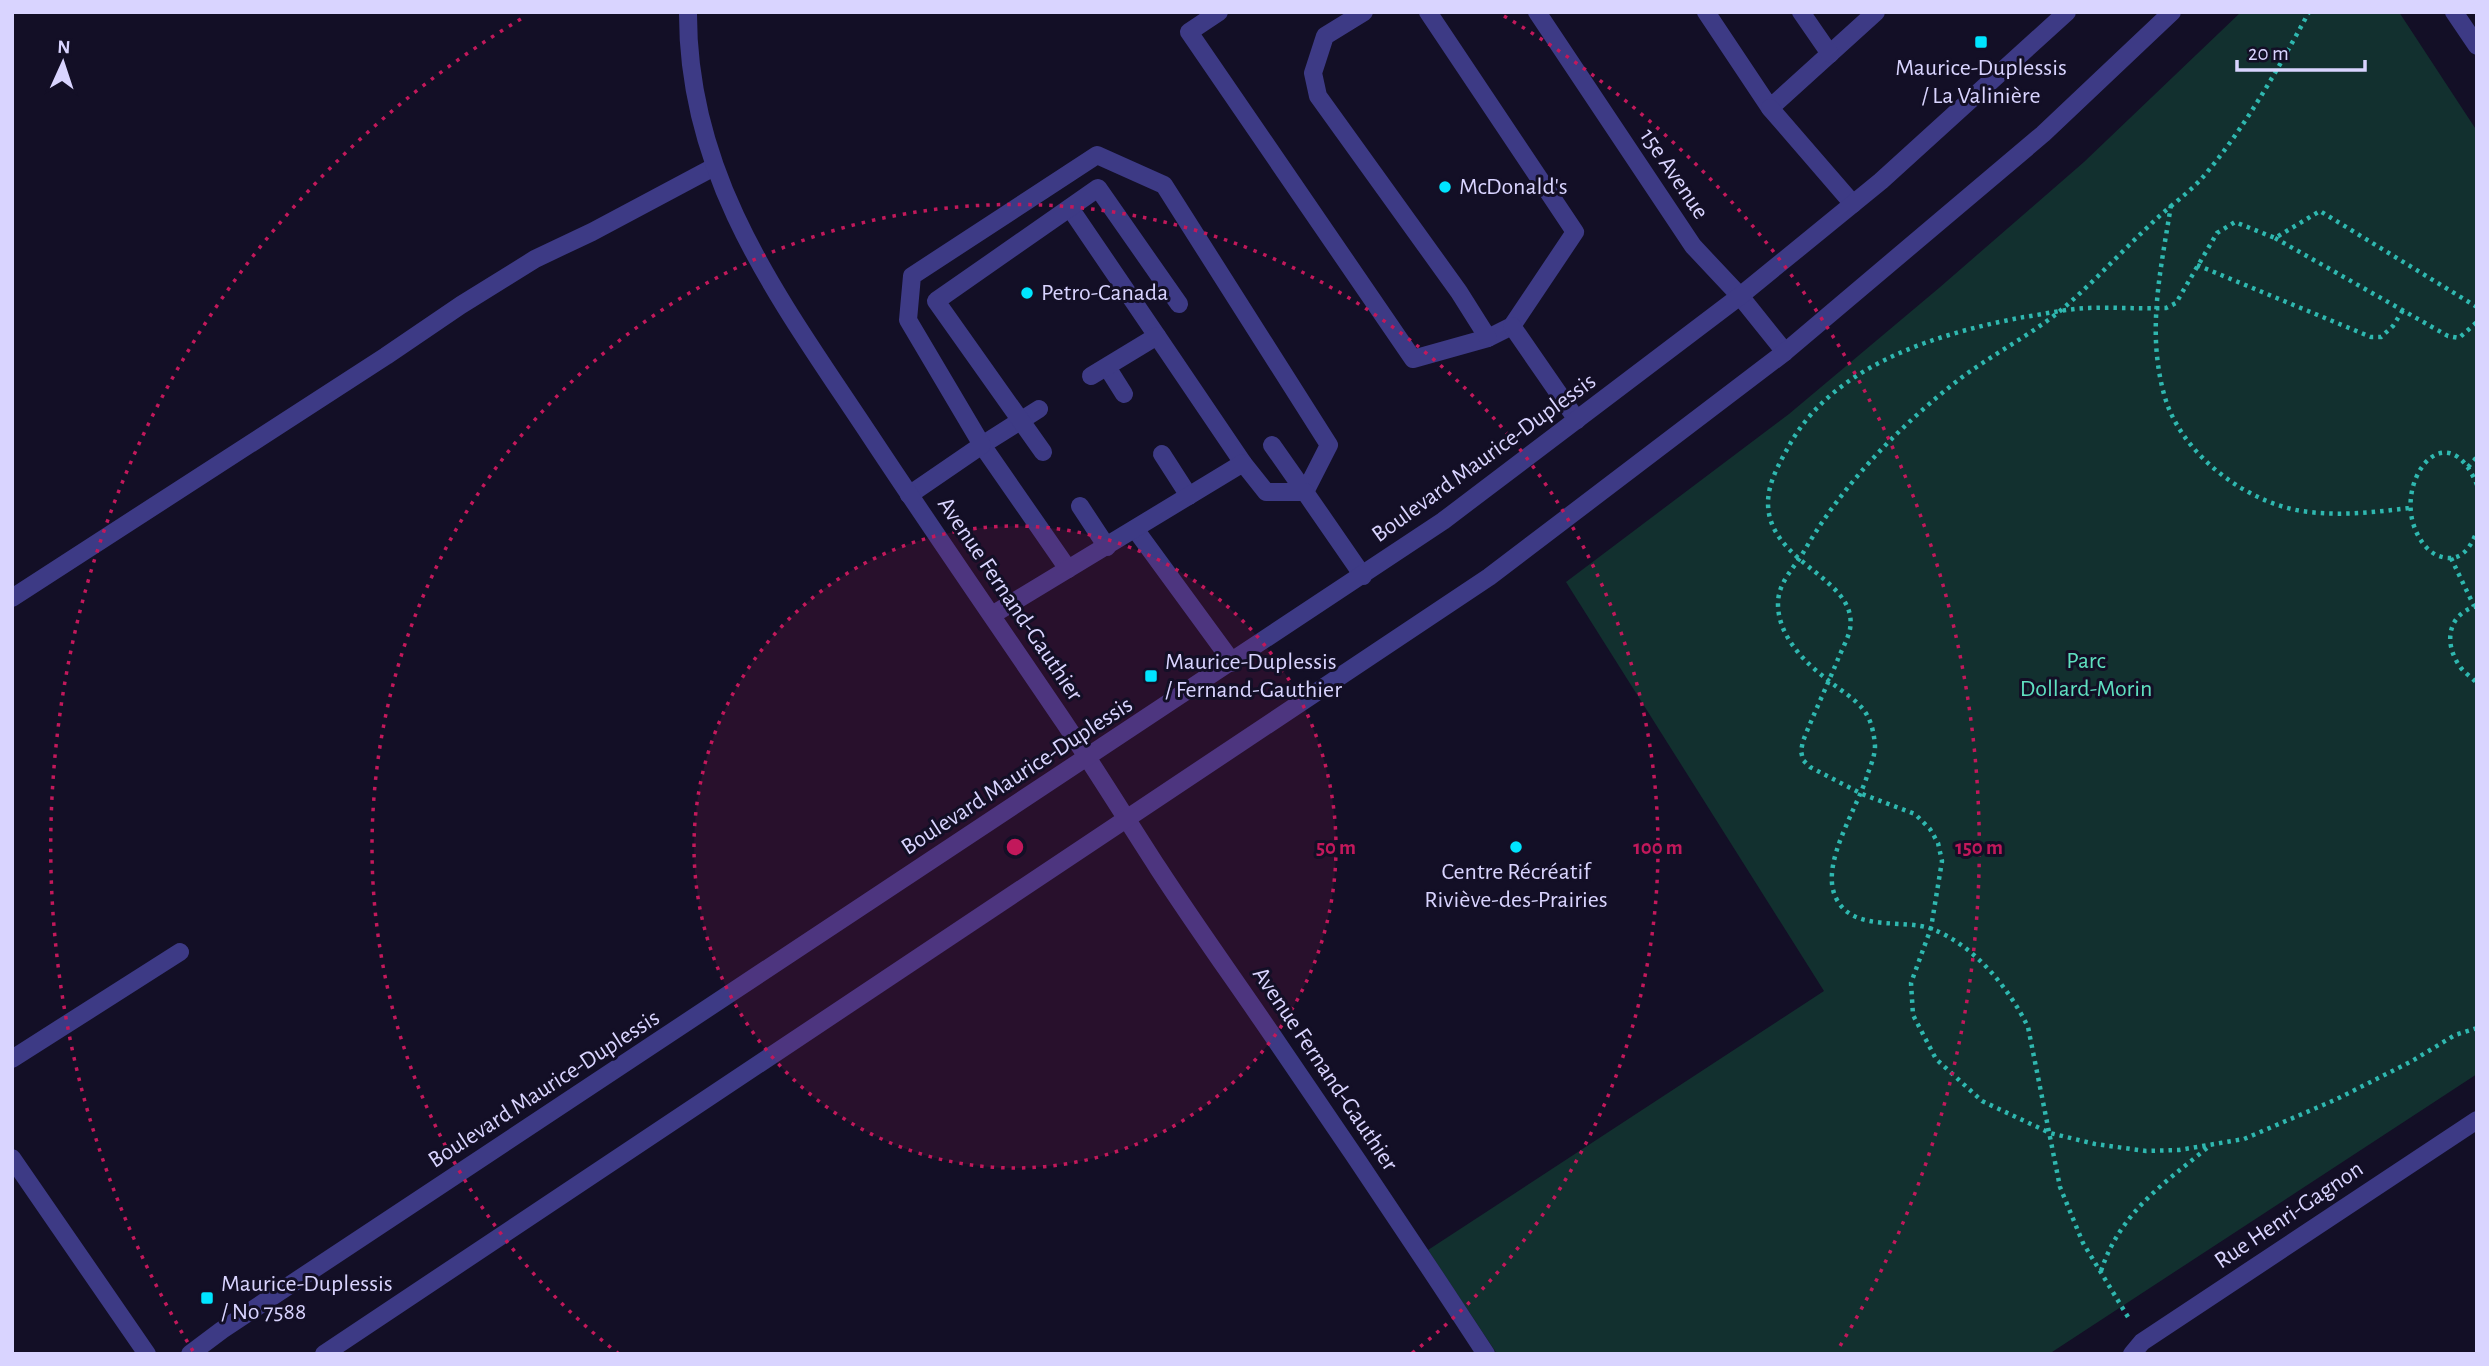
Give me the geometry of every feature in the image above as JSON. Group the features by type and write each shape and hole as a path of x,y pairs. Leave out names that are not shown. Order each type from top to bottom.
{"street":[{"name":"Avenue Fernand-Gauthier","path":"688,12 688,42 697,107 714,167 736,218 769,280 909,495 1397,1217 1486,1354"},
{"path":"1219,12 1189,32 1413,359 1488,338 1512,326 1574,232 1428,12"},
{"path":"1364,12 1325,37 1313,73 1318,96 1460,292 1488,338"},
{"name":"15e Avenue","path":"1537,12 1693,246 1740,296 1785,352"},
{"path":"1706,12 1770,108 1853,204"},
{"path":"1801,12 1830,54"},
{"path":"1770,108 1876,12"},
{"name":"Boulevard Maurice-Duplessis","path":"190,1354 234,1322 1233,663 1443,521 1740,296 1853,204 2067,12"},
{"path":"324,1354 1489,577 1785,352 2043,134 2172,12"},
{"path":"2454,12 2477,46"},
{"path":"1069,569 982,445 908,320 912,276 1097,156 1164,185 1329,445 1306,492"},
{"path":"12,598 471,298 535,259 714,167"},
{"path":"1043,452 936,301 1098,188 1179,304"},
{"path":"1070,208 1243,463 1266,492 1306,492"},
{"path":"1512,326 1577,420"},
{"path":"1091,376 1157,336"},
{"path":"1107,367 1124,394"},
{"path":"909,495 1039,409"},
{"path":"1272,445 1363,576"},
{"path":"1162,454 1189,496"},
{"path":"992,615 1243,463"},
{"path":"1080,506 1107,547"},
{"path":"1135,529 1233,663"},
{"path":"12,1059 180,952"},
{"name":"Rue Henri-Gagnon","path":"2137,1348 2477,1120"},
{"path":"12,1158 146,1354"}],"path":[{"path":"2137,1348 2101,1272 2083,1243 2060,1187 2028,1027 2018,1006 1994,975 1965,948 1931,928 1863,920 1840,905 1833,893 1833,858 1862,794 1875,750 1871,725 1864,709 1852,696 1829,681 1788,639 1781,623 1778,605 1780,587 1823,518 1870,462 1961,377 2059,311 2201,178 2277,70 2309,12"},
{"path":"2171,204 2156,308 2158,364 2169,409 2194,450 2230,480 2260,498 2284,508 2355,514 2409,508"},
{"path":"2276,238 2320,211 2477,307"},
{"path":"2477,322 2459,338 2448,337 2276,238 2235,222 2217,233 2176,303 2166,308 2085,308 1980,325 1895,355 1860,374 1808,417 1780,462 1770,487 1768,503 1770,521 1780,540 1798,560 1840,593 1849,608 1850,629 1803,741 1803,760 1810,767 1862,794 1916,814 1930,829 1938,844 1942,861 1931,928 1911,983 1913,1015 1936,1059 1982,1101 2050,1133 2095,1144 2146,1150 2209,1147 2244,1139 2337,1099 2412,1061 2455,1035 2477,1028"},
{"path":"2197,265 2371,337 2381,337 2393,326 2403,310"},
{"path":"2477,485 2464,460 2442,453 2430,457 2415,480 2409,508 2415,530 2425,547 2438,556 2451,558 2461,555 2472,544 2477,531"},
{"path":"2468,467 2477,457"},
{"path":"2451,558 2475,606 2455,617 2450,628 2451,642 2461,668 2477,683"},
{"path":"2101,1272 2109,1248 2147,1196 2209,1147"}],"green space":[{"name":"Parc Dollard-Morin","path":"2241,12 2399,12 2477,131 2477,1074 2049,1354 1497,1354 1428,1250 1824,991 1566,582 1789,414 1939,288 2084,162"}],"place":[{"name":"Maurice-Duplessis / La Valinière","path":"1981,42"},
{"name":"McDonald's","path":"1445,187"},
{"name":"Petro-Canada","path":"1027,293"},
{"name":"Maurice-Duplessis / Fernand-Gauthier","path":"1151,676"},
{"name":"Centre Récréatif Riviève-des-Prairies","path":"1516,847"},
{"name":"Maurice-Duplessis / No 7588","path":"207,1298"}]}
